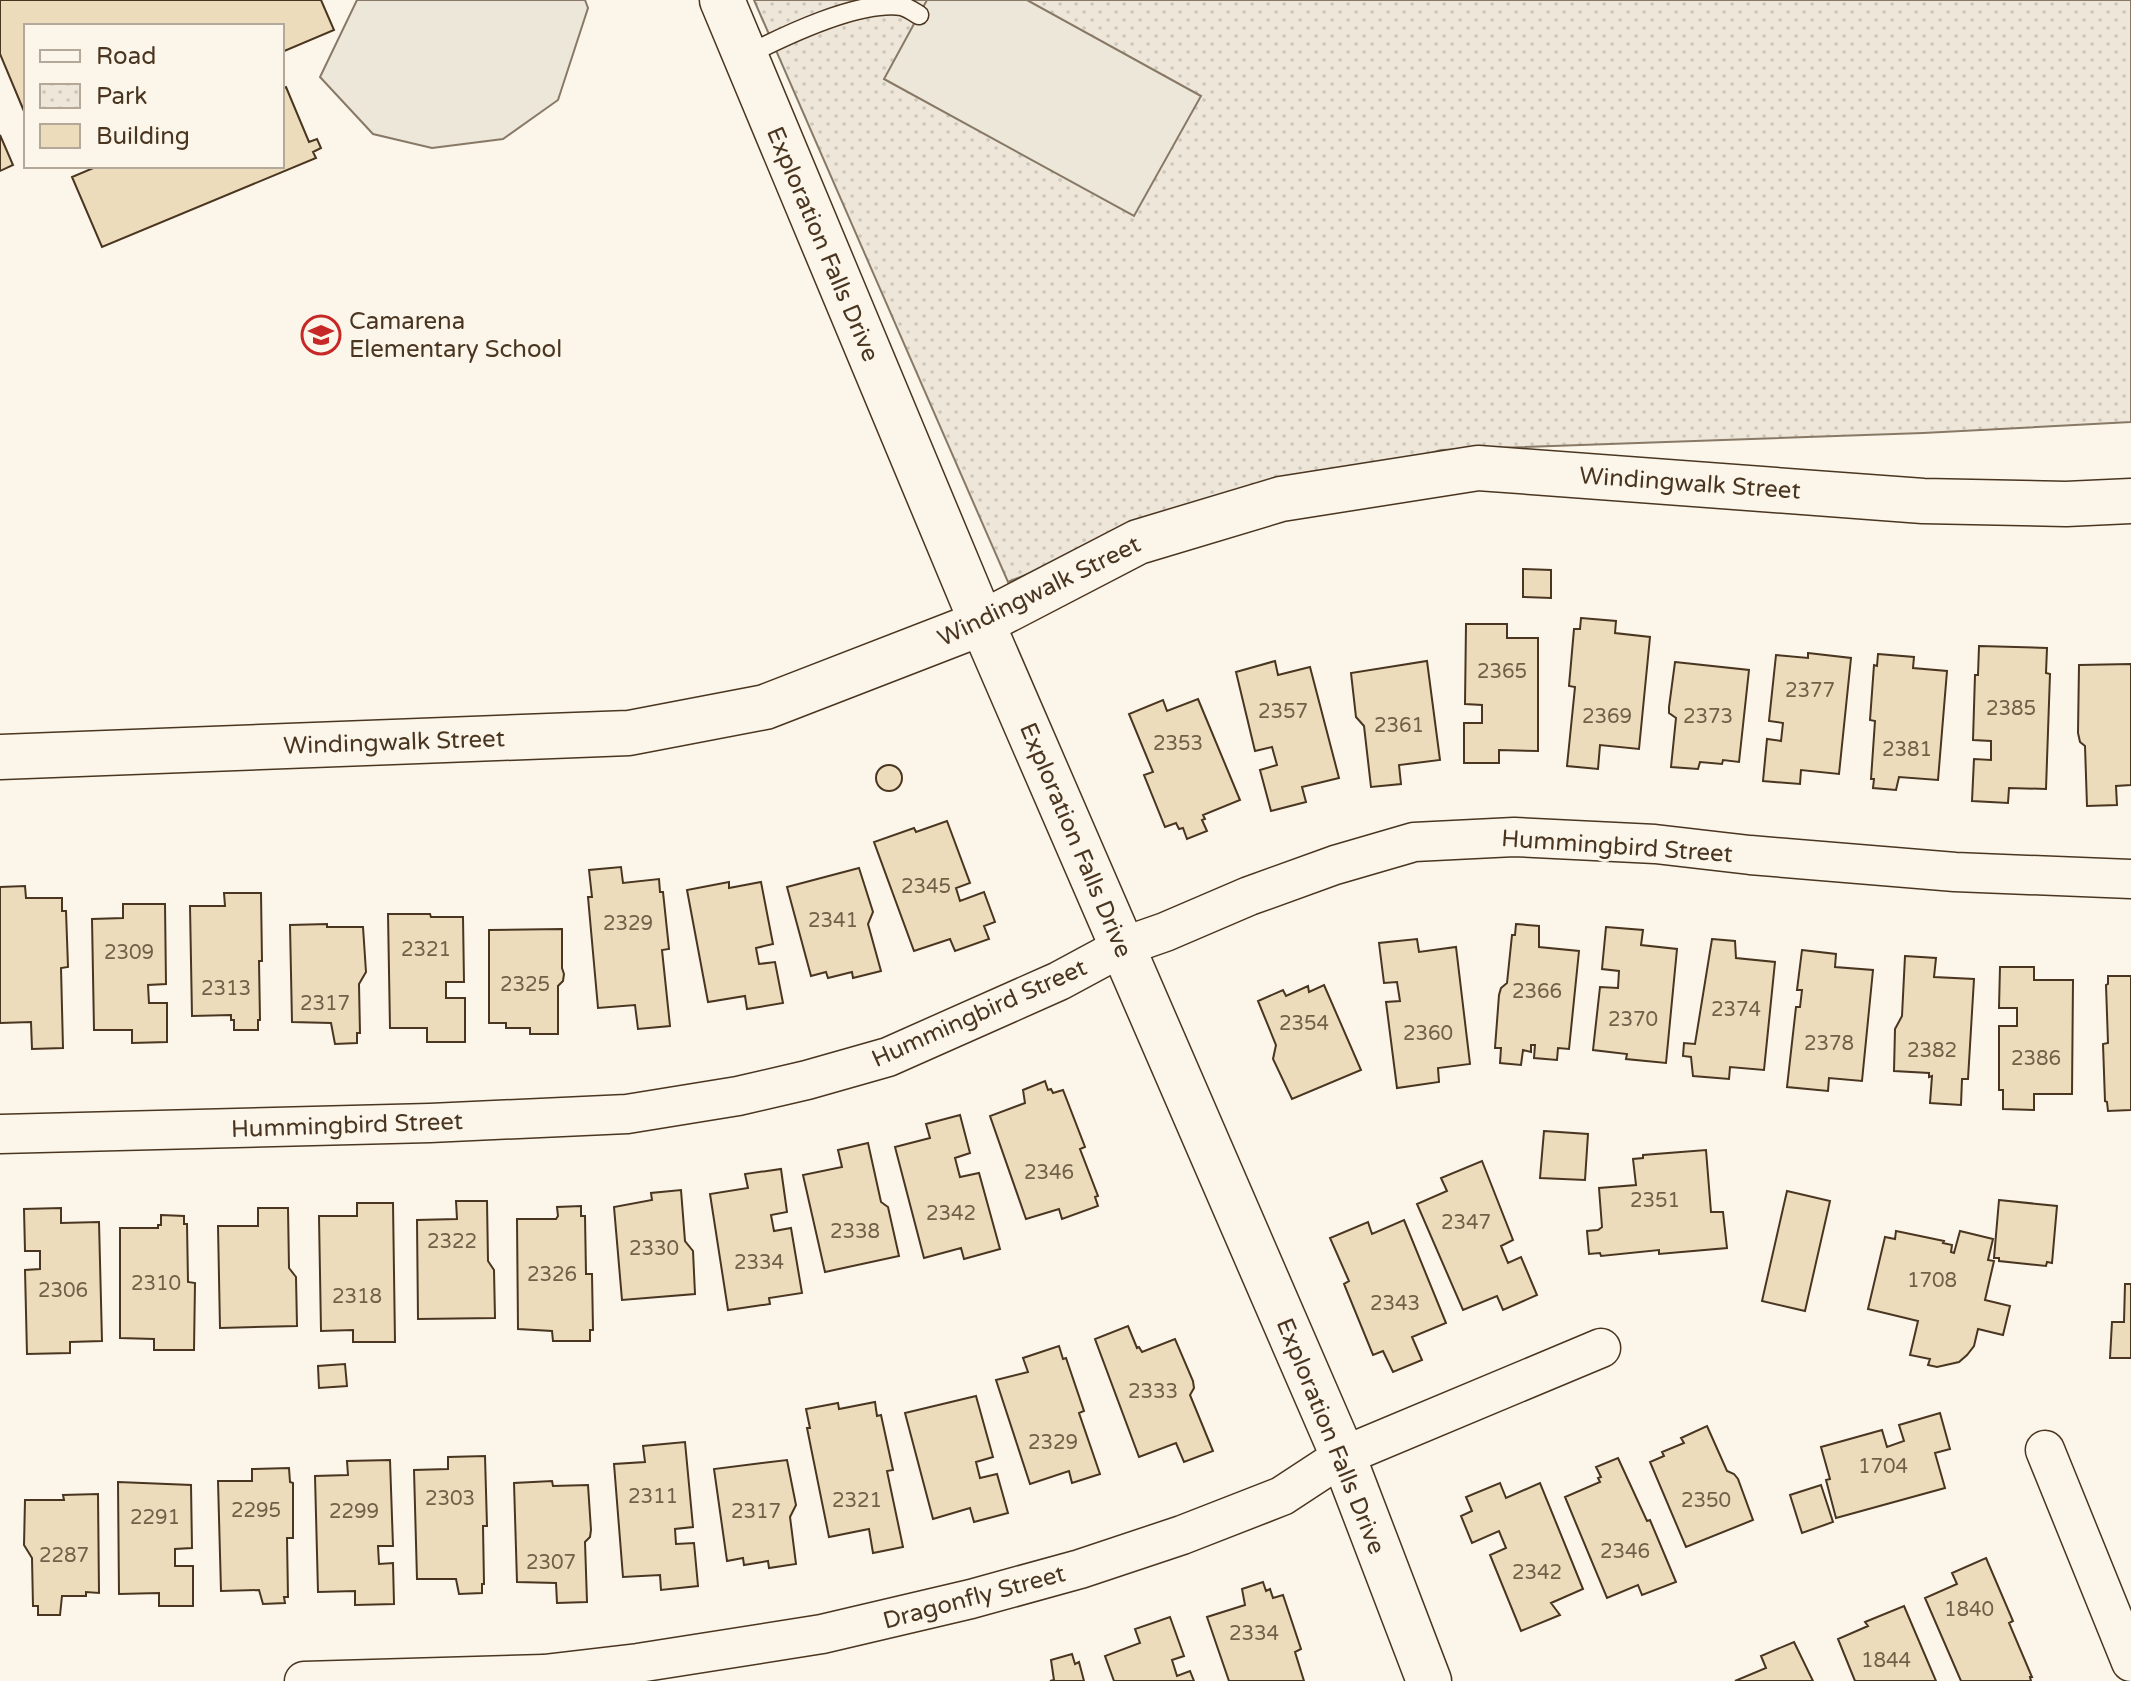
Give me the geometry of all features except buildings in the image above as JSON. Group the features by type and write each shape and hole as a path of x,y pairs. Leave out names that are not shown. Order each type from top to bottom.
{"street":[{"name":"Exploration Falls Drive","path":"722,0 982,623 1343,1456 1429,1681"},
{"name":"Windingwalk Street","path":"0,757 629,733 765,707 982,623 1138,542 1281,499 1478,468 1923,501 2066,504 2131,501"},
{"name":"Hummingbird Street","path":"0,1134 613,1115 738,1096 888,1057 1059,981 1122,947 1306,875 1414,842 1514,837 1655,844 1955,872 2131,879"},
{"name":"Dragonfly Street","path":"304,1681 544,1674 760,1644 861,1626 971,1599 1080,1569 1182,1535 1282,1496 1343,1456 1601,1348"},
{"path":"2045,1450 2131,1662"}],"lane":[{"path":"745,56 818,18 871,4 901,5 919,15"}],"green space":[{"path":"754,0 2131,0 2131,422 1923,433 1441,450 1069,557 1008,582"}],"shaded area":[{"path":"357,0 585,0 588,8 558,100 503,139 432,148 373,134 320,77"},
{"path":"927,0 1027,0 1201,96 1134,216 884,79"}],"place":[{"name":"Camarena Elementary School","path":"321,335"}]}
